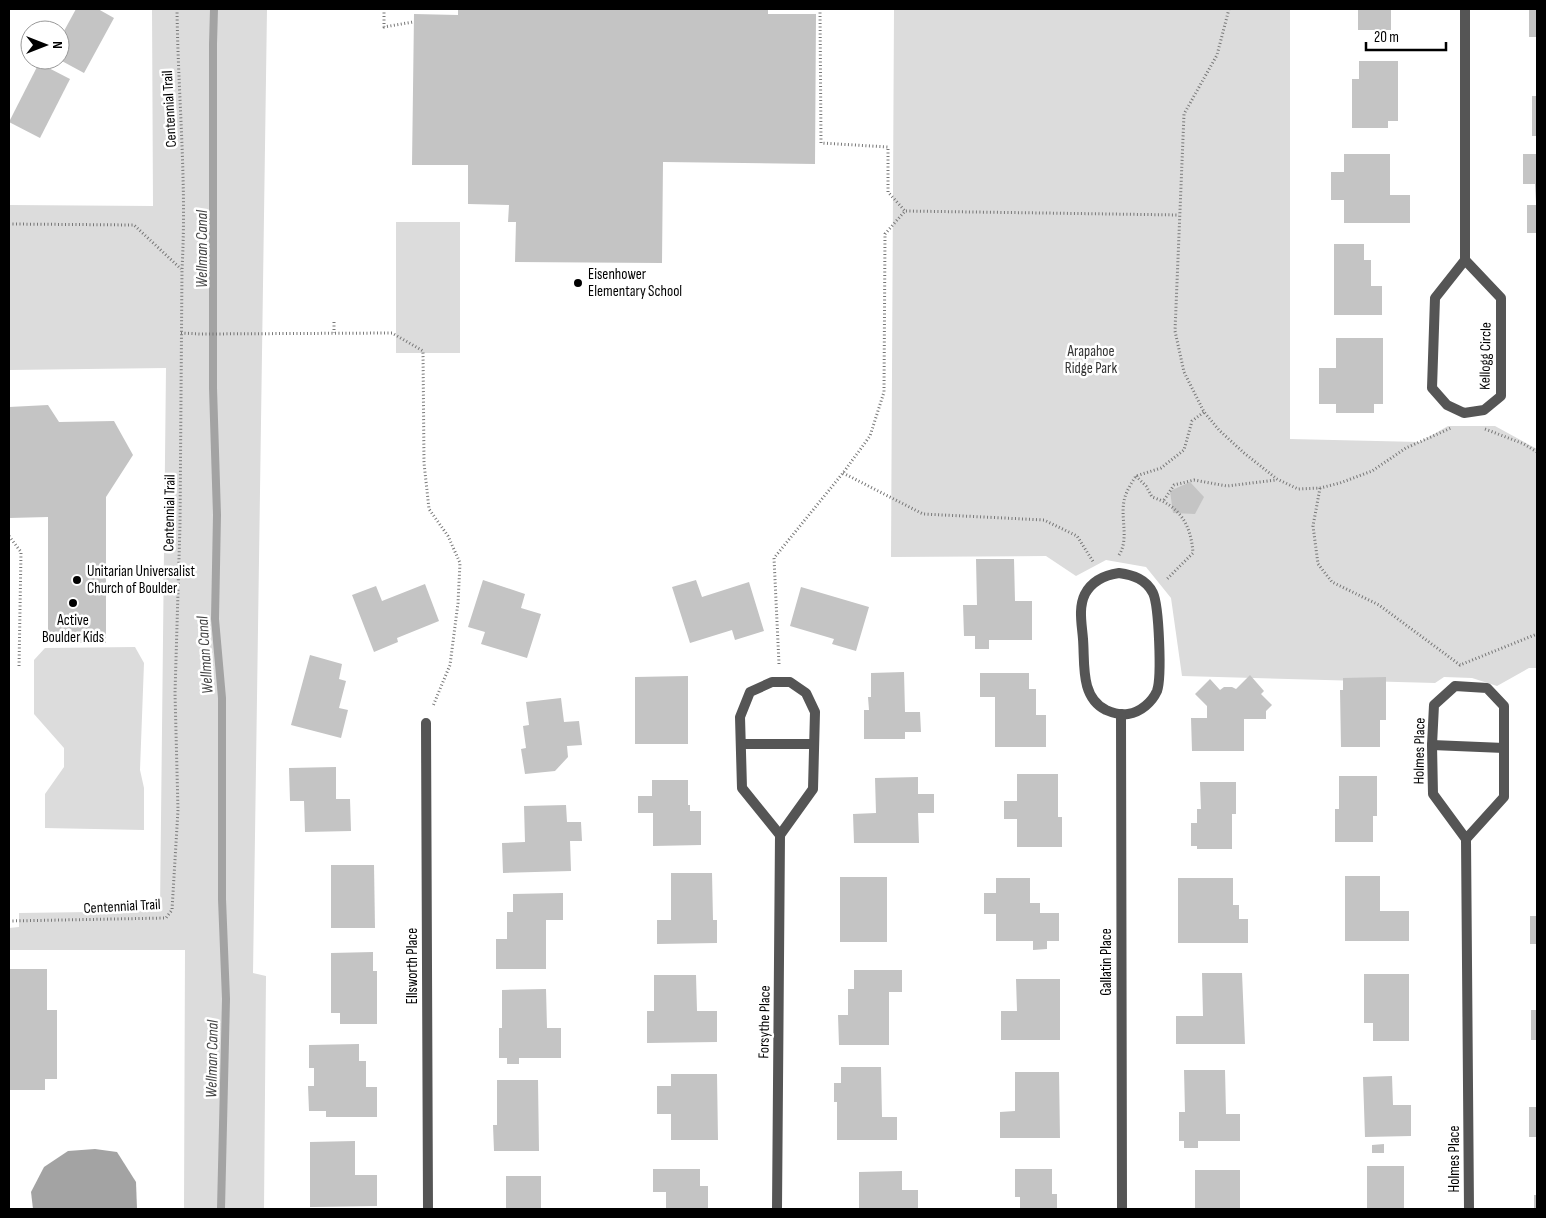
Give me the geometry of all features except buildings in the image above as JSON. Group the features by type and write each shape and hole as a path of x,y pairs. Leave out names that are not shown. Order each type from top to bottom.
{"street":[{"path":"1465,9 1465,260"},
{"name":"Kellogg Circle","path":"1465,260 1501,298 1501,396 1484,410 1464,413 1447,405 1432,388 1435,298 1465,260"},
{"path":"1119,573 1130,574 1140,579 1153,593 1158,612 1159,679 1157,690 1152,700 1142,708 1131,713 1110,712 1100,707 1086,687 1082,603 1085,594 1092,584 1102,577 1119,573"},
{"path":"772,682 780,682 790,682 806,693 815,712 813,789 780,835 742,788 740,717 750,692 772,682"},
{"name":"Holmes Place","path":"1466,839 1504,797 1504,706 1488,688 1455,686 1434,706 1432,745 1433,794 1466,839 1469,1209"},
{"name":"Gallatin Place","path":"1121,714 1122,1209"},
{"name":"Ellsworth Place","path":"426,723 428,1209"},
{"path":"741,744 814,744"},
{"path":"1432,745 1504,748"},
{"name":"Forsythe Place","path":"777,1209 780,835"}],"path":[{"name":"Centennial Trail","path":"9,921 166,918 172,910 178,810 175,694 180,526 181,333 184,235 184,182 177,9"},
{"path":"384,9 384,27 413,22"},
{"path":"820,9 821,143 888,147 888,192 905,211 1179,215"},
{"path":"1229,9 1217,55 1184,114 1175,331 1184,372 1204,412 1219,430 1276,480 1298,489 1320,488 1372,471 1406,448 1454,427"},
{"path":"780,682 774,558 844,473 870,436 884,392 885,234 905,211"},
{"path":"9,224 134,225 182,269"},
{"path":"334,322 334,333"},
{"path":"181,333 392,333 423,350 424,463 429,509 448,536 460,563 458,603 450,665 426,723"},
{"path":"844,473 923,514 1044,520 1077,536 1102,577 1121,552 1124,541 1124,497 1136,476 1162,468 1184,450 1192,420 1204,412"},
{"path":"1484,429 1524,444 1537,452"},
{"path":"1136,476 1146,486 1152,497 1164,500 1176,510 1187,524 1192,537 1193,553 1153,593"},
{"path":"1164,500 1174,485 1194,480 1227,486 1276,480"},
{"path":"1320,488 1313,526 1318,564 1332,582 1379,605 1460,665 1537,634"},
{"path":"9,536 21,552 19,668"}],"green space":[{"path":"152,9 267,9 253,973 266,976 264,1209 184,1209 185,950 9,950 9,928 19,927 19,913 160,911 166,368 9,370 9,205 153,206"},
{"name":"Arapahoe Ridge Park","path":"894,9 1290,9 1290,439 1420,442 1448,426 1495,426 1537,449 1537,668 1529,668 1497,686 1472,678 1444,677 1435,683 1182,676 1171,598 1146,567 1106,560 1076,576 1046,556 891,557"},
{"path":"396,222 460,222 460,353 396,353"},
{"path":"135,647 144,663 140,770 144,788 144,830 45,828 45,794 64,767 64,748 34,714 34,660 45,648"}],"shaded area":[{"path":"95,1149 117,1152 136,1182 137,1209 33,1209 31,1192 44,1167 68,1151"}],"waterway":[{"name":"Wellman Canal","path":"214,9 213,388 217,515 215,619 222,698 222,899 226,999 221,1209"}],"place":[{"name":"Eisenhower Elementary School","path":"578,283"},
{"name":"Unitarian Universalist Church of Boulder","path":"77,580"},
{"name":"Active Boulder Kids","path":"73,603"}]}
